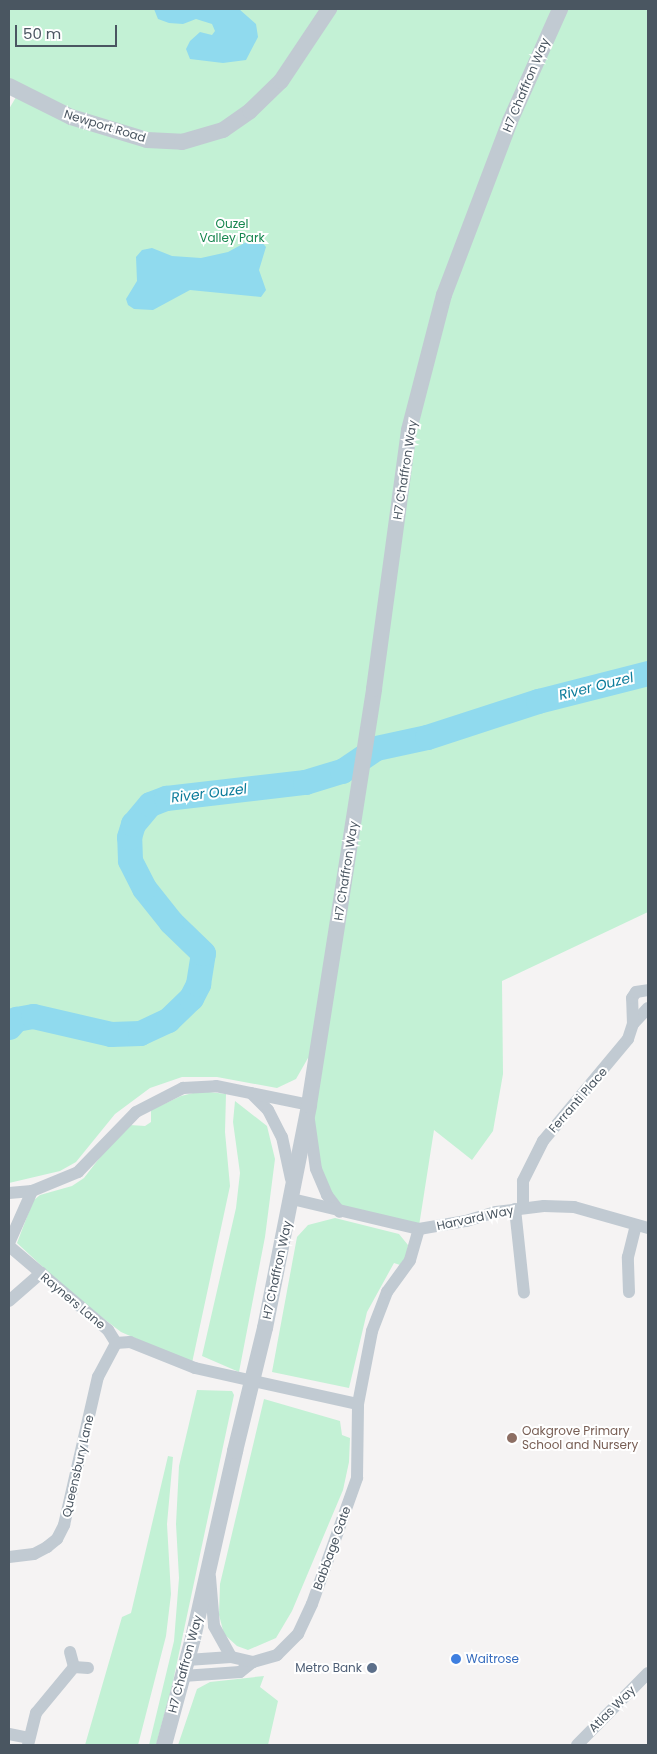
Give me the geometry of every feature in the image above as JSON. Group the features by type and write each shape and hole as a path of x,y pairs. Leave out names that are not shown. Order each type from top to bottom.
{"street":[{"name":"Newport Road","path":"9,86 71,117 148,140 182,142 223,130 250,111 281,81 329,9"},
{"name":"H7 Chaffron Way","path":"164,1745 187,1660 265,1328 309,1108 374,689 409,430 444,295 501,143 560,9"},
{"name":"Ferranti Place","path":"524,1293 519,1208 524,1181 543,1141 586,1088 611,1062 628,1039 633,1024 632,998 636,992 648,990"},
{"name":"Ferranti Place","path":"633,1024 648,1008"},
{"path":"9,1193 32,1190 78,1172 116,1129 160,1097 184,1088 202,1086 251,1093 309,1108 316,1169 327,1195 340,1212"},
{"path":"251,1093 268,1110 282,1137 290,1163 292,1198 340,1212 419,1229"},
{"name":"Rayners Lane","path":"32,1190 9,1244 108,1330 116,1343"},
{"name":"Harvard Way","path":"419,1229 519,1208 574,1207 642,1226"},
{"path":"629,1292 628,1257 642,1226"},
{"name":"Babbage Gate","path":"183,1676 240,1672 253,1662 277,1655 298,1634 312,1604 357,1478 358,1404 372,1331 387,1292 410,1260 419,1229"},
{"path":"9,1301 41,1273"},
{"path":"116,1343 130,1342 174,1362 358,1404"},
{"name":"Queensbury Lane","path":"9,1557 34,1554 47,1548 57,1539 64,1525 98,1377 116,1343"},
{"path":"209,1567 214,1626 231,1657"},
{"path":"70,1652 74,1667"},
{"name":"Babbage Gate","path":"187,1660 231,1657 253,1662"},
{"path":"74,1667 88,1668"},
{"path":"9,1734 28,1742 36,1713 74,1667"},
{"name":"Atlas Way","path":"577,1745 648,1674"}],"green space":[{"name":"Ouzel Valley Park","path":"9,9 648,9 648,912 502,981 503,1074 493,1131 472,1160 434,1130 419,1226 340,1212 316,1169 308,1058 296,1079 277,1088 217,1077 182,1077 150,1088 115,1114 76,1162 60,1171 9,1183 9,109 19,92 9,86"},
{"path":"201,1091 226,1094 225,1132 230,1186 192,1363 121,1332 72,1294 17,1243 33,1201 40,1195 72,1186 84,1178 115,1138 130,1125 145,1126 151,1122 151,1110 181,1096"},
{"path":"235,1101 267,1126 275,1159 265,1237 239,1372 202,1356 236,1208 240,1173 233,1122"},
{"path":"335,1218 399,1234 408,1245 407,1255 400,1265 394,1263 367,1312 349,1388 272,1372 297,1237 308,1225"},
{"path":"197,1390 232,1391 234,1395 172,1686 156,1745 149,1745 174,1641 179,1578 176,1524 179,1466"},
{"path":"264,1399 340,1421 342,1435 350,1438 349,1462 343,1490 292,1611 276,1638 248,1650 237,1646 224,1634 219,1615 220,1584"},
{"path":"168,1456 173,1457 167,1524 171,1594 166,1636 138,1745 85,1745 122,1617 131,1613"},
{"path":"264,1676 260,1687 278,1701 268,1745 178,1745 197,1689 210,1682"}],"water":[{"path":"154,9 239,9 256,24 258,37 246,60 223,63 190,59 186,49 190,41 200,32 212,35 215,31 212,24 196,19 183,24 169,23 158,19"},
{"path":"250,240 260,240 266,247 259,270 266,290 261,297 190,290 153,310 134,309 128,305 126,299 137,281 136,257 142,250 152,248 172,256 201,258 228,252"}],"waterway":[{"name":"River Ouzel","path":"9,1027 16,1019 33,1016 111,1034 140,1033 168,1020 191,998 198,984 203,953 171,922 144,888 130,860 129,837 133,824 150,804 166,798 305,782 342,771 376,748 427,737 538,701 648,673"}],"place":[{"name":"Oakgrove Primary School and Nursery","path":"512,1438"},
{"name":"Waitrose","path":"456,1659"},
{"name":"Metro Bank","path":"372,1668"}]}
